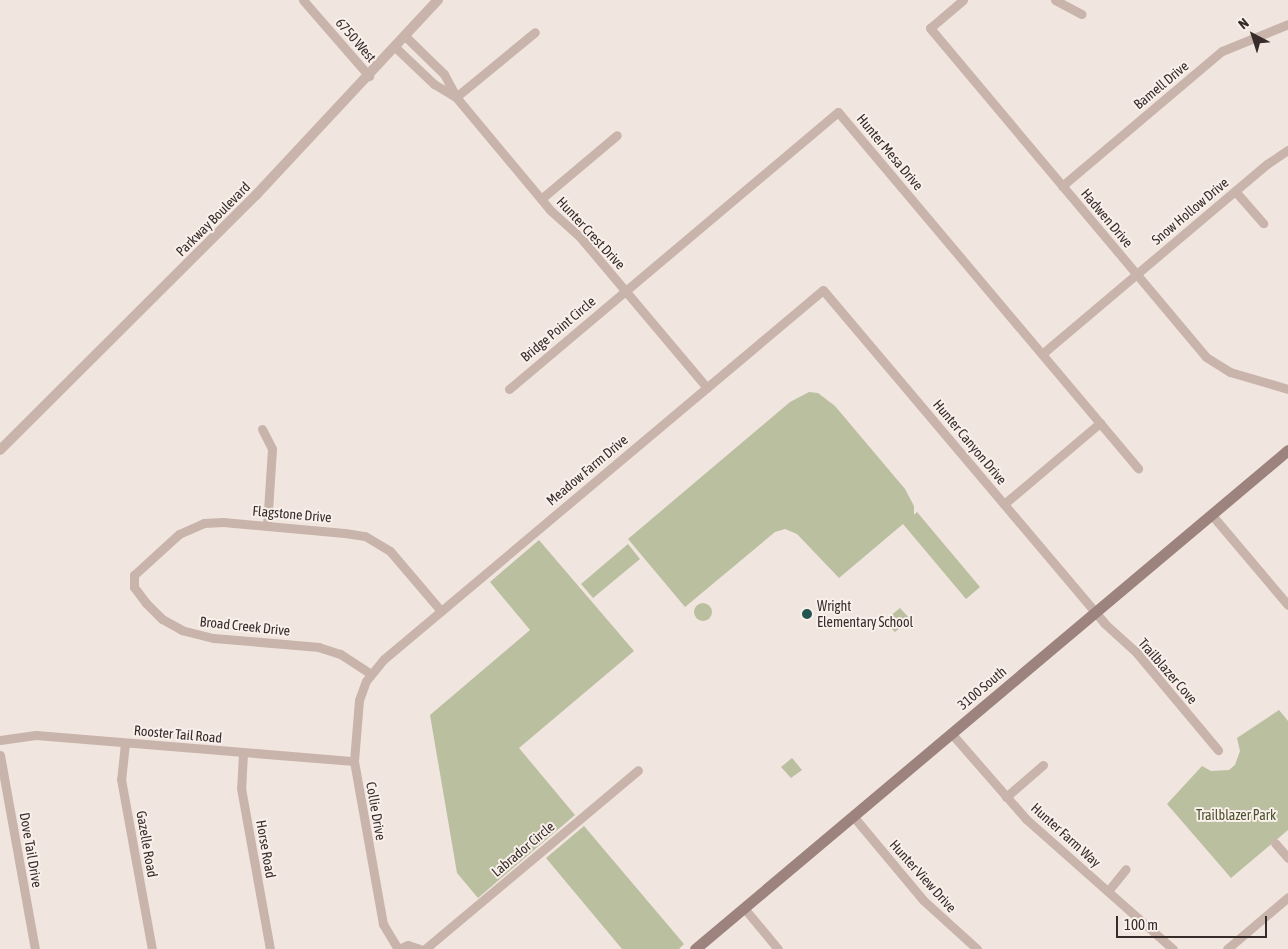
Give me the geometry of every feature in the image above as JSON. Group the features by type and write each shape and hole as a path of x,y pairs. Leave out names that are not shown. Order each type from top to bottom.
{"main road":[{"name":"3100 South","path":"695,949 1288,450"}],"street":[{"name":"6750 West","path":"303,0 369,76"},
{"name":"Parkway Boulevard","path":"0,450 256,195 438,0"},
{"name":"Hadwen Drive","path":"963,0 930,28 1062,186 1212,362 1230,372 1288,389"},
{"path":"1056,0 1081,14"},
{"name":"Bamell Drive","path":"1062,186 1222,51 1288,24"},
{"path":"456,97 535,32"},
{"name":"Hunter Crest Drive","path":"405,36 444,74 456,97 541,199 584,241 707,388"},
{"name":"Hunter Crest Drive","path":"395,47 434,84 456,97"},
{"name":"Hunter Mesa Drive","path":"625,291 838,112 1138,468"},
{"path":"541,199 617,135"},
{"name":"Snow Hollow Drive","path":"1042,354 1235,191 1288,150"},
{"path":"1235,191 1263,223"},
{"name":"Meadow Farm Drive","path":"371,674 441,611 823,290"},
{"name":"Hunter Canyon Drive","path":"823,290 1095,612"},
{"name":"Bridge Point Circle","path":"508,389 625,291"},
{"path":"1004,504 1100,423"},
{"path":"262,429 272,454 267,526"},
{"path":"1211,514 1288,605"},
{"name":"Flagstone Drive","path":"133,582 138,568 178,534 195,526 223,522 345,532 374,540 397,558 441,611"},
{"name":"Broad Creek Drive","path":"133,582 154,611 182,630 213,638 319,648 340,654 371,674"},
{"name":"Trailblazer Cove","path":"1095,612 1116,636 1136,652 1218,750"},
{"name":"Collie Drive","path":"371,674 359,700 354,761 383,924 398,949"},
{"name":"Hunter Farm Way","path":"951,733 1006,797 1173,949"},
{"name":"Rooster Tail Road","path":"0,740 36,735 354,761"},
{"name":"Gazelle Road","path":"125,743 121,779 152,949"},
{"name":"Horse Road","path":"244,753 241,788 270,949"},
{"name":"Dove Tail Drive","path":"0,755 4,795 35,949"},
{"path":"1006,797 1042,765"},
{"name":"Labrador Circle","path":"425,949 638,770"},
{"name":"Hunter View Drive","path":"853,816 923,900 978,949"},
{"path":"1276,843 1288,858"},
{"path":"1108,890 1126,870"},
{"path":"1226,949 1288,897"},
{"path":"744,908 778,949"},
{"path":"398,949 408,945 420,949"}],"green space":[{"path":"809,392 818,393 835,406 905,489 914,506 914,515 917,512 980,587 966,599 903,524 839,578 797,534 785,529 775,532 685,607 628,539 790,402"},
{"path":"539,540 634,651 519,748 575,815 478,898 457,873 430,715 530,630 490,582"},
{"path":"628,544 640,559 593,598 581,584"},
{"path":"699,603 707,603 712,608 710,619 699,621 694,616 694,608"},
{"path":"900,608 910,619 895,632 884,621"},
{"name":"Trailblazer Park","path":"1279,710 1288,721 1288,830 1231,878 1167,804 1202,766 1211,771 1229,770 1235,765 1240,751 1237,738"},
{"path":"792,758 802,770 791,778 781,767"},
{"path":"584,826 684,944 679,949 622,949 546,858"}],"place":[{"name":"Wright Elementary School","path":"807,614"}]}
